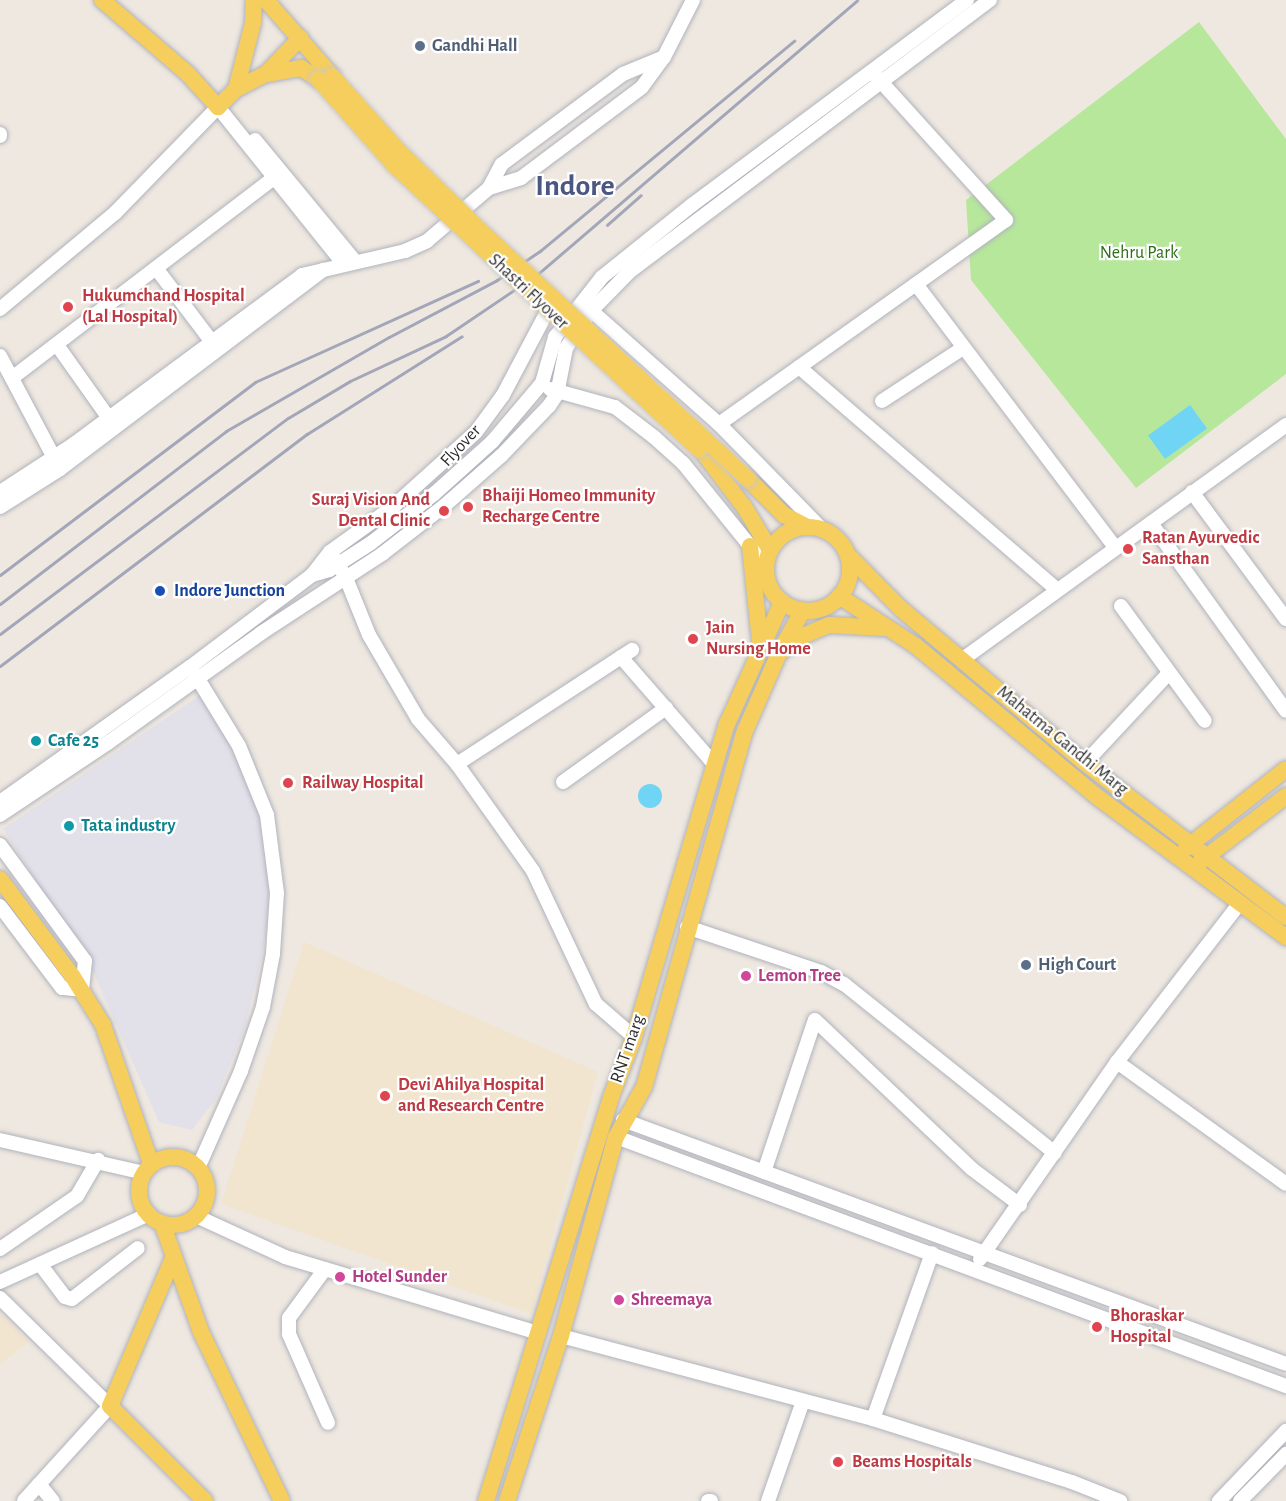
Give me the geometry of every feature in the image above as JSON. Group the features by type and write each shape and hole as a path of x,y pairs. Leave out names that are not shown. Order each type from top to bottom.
{"main road":[{"path":"102,0 188,74 226,99"},
{"path":"226,99 253,23 254,0"},
{"path":"226,99 266,74 300,38 266,0"},
{"name":"Shastri Flyover","path":"300,38 325,78 394,165 702,451 733,492 768,558"},
{"name":"Shastri Flyover","path":"266,74 301,68 325,78 471,221 784,515 814,528"},
{"path":"814,528 836,537 847,554 850,571 839,596 818,610 803,610 782,602 768,582 768,558 778,538 814,528"},
{"path":"750,546 760,645"},
{"name":"Mahatma Gandhi Marg","path":"847,554 900,608 1085,763 1192,842 1286,917"},
{"name":"Mahatma Gandhi Marg","path":"839,596 892,629 945,669 1096,796 1178,854 1193,868 1286,937"},
{"name":"RNT marg","path":"486,1501 634,1037 727,724 760,645 782,602"},
{"name":"RNT marg","path":"507,1501 561,1336 621,1139 644,1087 687,927 745,731 779,653 803,610"},
{"path":"779,653 805,634 829,625 859,624 892,629"},
{"path":"1178,854 1286,769"},
{"path":"1193,868 1286,796"},
{"path":"0,879 78,983 103,1025 148,1169 140,1194 156,1219 174,1256 201,1332 282,1501"},
{"path":"148,1169 175,1157 198,1168 207,1187 206,1198 196,1216 180,1224 156,1219"},
{"path":"174,1256 110,1406 206,1501"}],"street":[{"path":"0,492 57,463 108,417 302,275 418,246 489,188 520,178 632,94 664,57 693,0"},
{"path":"0,802 190,667 312,575 339,564 434,494 492,442 542,383 555,337 580,300 875,75 967,0"},
{"path":"875,75 990,0"},
{"path":"489,188 502,164 623,74 664,57"},
{"path":"719,424 1006,220 875,75"},
{"path":"226,99 274,178 349,262"},
{"path":"226,99 349,262"},
{"path":"0,309 115,213 226,99"},
{"path":"12,378 274,178"},
{"path":"0,815 199,680 261,633 346,578 444,506 501,456 557,394 566,348 591,311 643,253"},
{"path":"156,268 212,342"},
{"path":"0,507 324,269"},
{"path":"916,284 1114,546"},
{"path":"580,300 719,424 814,528"},
{"name":"Flyover","path":"312,575 334,550 441,468 476,432 508,386 548,310"},
{"path":"57,345 108,417"},
{"path":"882,401 963,348"},
{"path":"0,356 57,463"},
{"path":"799,367 1056,589"},
{"path":"542,383 557,394 601,401 654,437 683,463 750,546 768,558"},
{"path":"963,659 1114,546 1151,523 1286,425"},
{"path":"1192,492 1286,619"},
{"path":"1151,523 1286,711"},
{"path":"334,550 369,635 418,719 458,764 533,871 596,1004 634,1037"},
{"path":"1121,606 1168,674 1205,721"},
{"path":"458,764 627,653 666,708 715,765"},
{"path":"190,667 239,746 267,815 277,893 273,954 263,1007 241,1071 198,1168"},
{"path":"1085,763 1168,674"},
{"path":"563,783 666,708"},
{"path":"0,845 85,961 78,983 62,988 0,906"},
{"path":"975,1269 984,1252 1020,1205 1117,1062 1240,903"},
{"path":"687,927 821,972 844,984 1055,1153"},
{"path":"764,1172 815,1020 972,1169 1020,1205"},
{"path":"1117,1062 1286,1184"},
{"path":"628,1121 1286,1364"},
{"path":"621,1139 1286,1386"},
{"path":"0,1140 148,1169"},
{"path":"0,1249 77,1196 98,1160"},
{"path":"196,1216 285,1257 538,1333"},
{"path":"0,1282 156,1219"},
{"path":"40,1264 65,1297 72,1299 138,1248"},
{"path":"873,1419 932,1253"},
{"path":"325,1269 289,1318 289,1334 328,1423"},
{"path":"0,1298 110,1406 24,1501"},
{"path":"561,1336 873,1419 1072,1482 1120,1501"},
{"path":"768,1501 803,1401"},
{"path":"1219,1501 1286,1431"},
{"path":"1240,1501 1286,1454"},
{"path":"39,1484 53,1501"}],"shaded area":[{"path":"203,693 233,747 257,807 271,892 263,951 245,1027 216,1099 192,1130 159,1122 90,965 3,829"},
{"path":"304,942 598,1072 531,1314 221,1204"},
{"path":"0,1314 29,1342 0,1364"}],"green space":[{"name":"Nehru Park","path":"1199,22 1286,139 1286,374 1136,488 971,280 966,200"}],"water":[{"path":"1190,405 1207,428 1165,459 1148,436"},
{"path":"645,784 655,784 662,791 662,801 655,808 645,808 638,801 638,791"}],"railway":[{"path":"0,634 288,418 350,381 446,336 539,273 857,0"},
{"path":"0,604 226,431 389,337 497,280 540,251 794,41"},
{"path":"607,225 641,195"},
{"path":"0,575 255,382 478,281"},
{"path":"0,666 307,434 462,336"}],"place":[{"name":"Gandhi Hall","path":"420,46"},
{"name":"Hukumchand Hospital (Lal Hospital)","path":"68,307"},
{"name":"Bhaiji Homeo Immunity Recharge Centre","path":"468,507"},
{"name":"Suraj Vision And Dental Clinic","path":"444,511"},
{"name":"Ratan Ayurvedic Sansthan","path":"1128,549"},
{"name":"Indore Junction","path":"160,591"},
{"name":"Jain Nursing Home","path":"693,639"},
{"name":"Cafe 25","path":"36,741"},
{"name":"Railway Hospital","path":"288,783"},
{"name":"Tata industry","path":"69,826"},
{"name":"High Court","path":"1026,965"},
{"name":"Lemon Tree","path":"746,976"},
{"name":"Devi Ahilya Hospital and Research Centre","path":"385,1096"},
{"name":"Hotel Sunder","path":"340,1277"},
{"name":"Shreemaya","path":"619,1300"},
{"name":"Bhoraskar Hospital","path":"1097,1327"},
{"name":"Beams Hospitals","path":"838,1462"}],"district":[{"name":"Indore","path":"575,186"}]}
